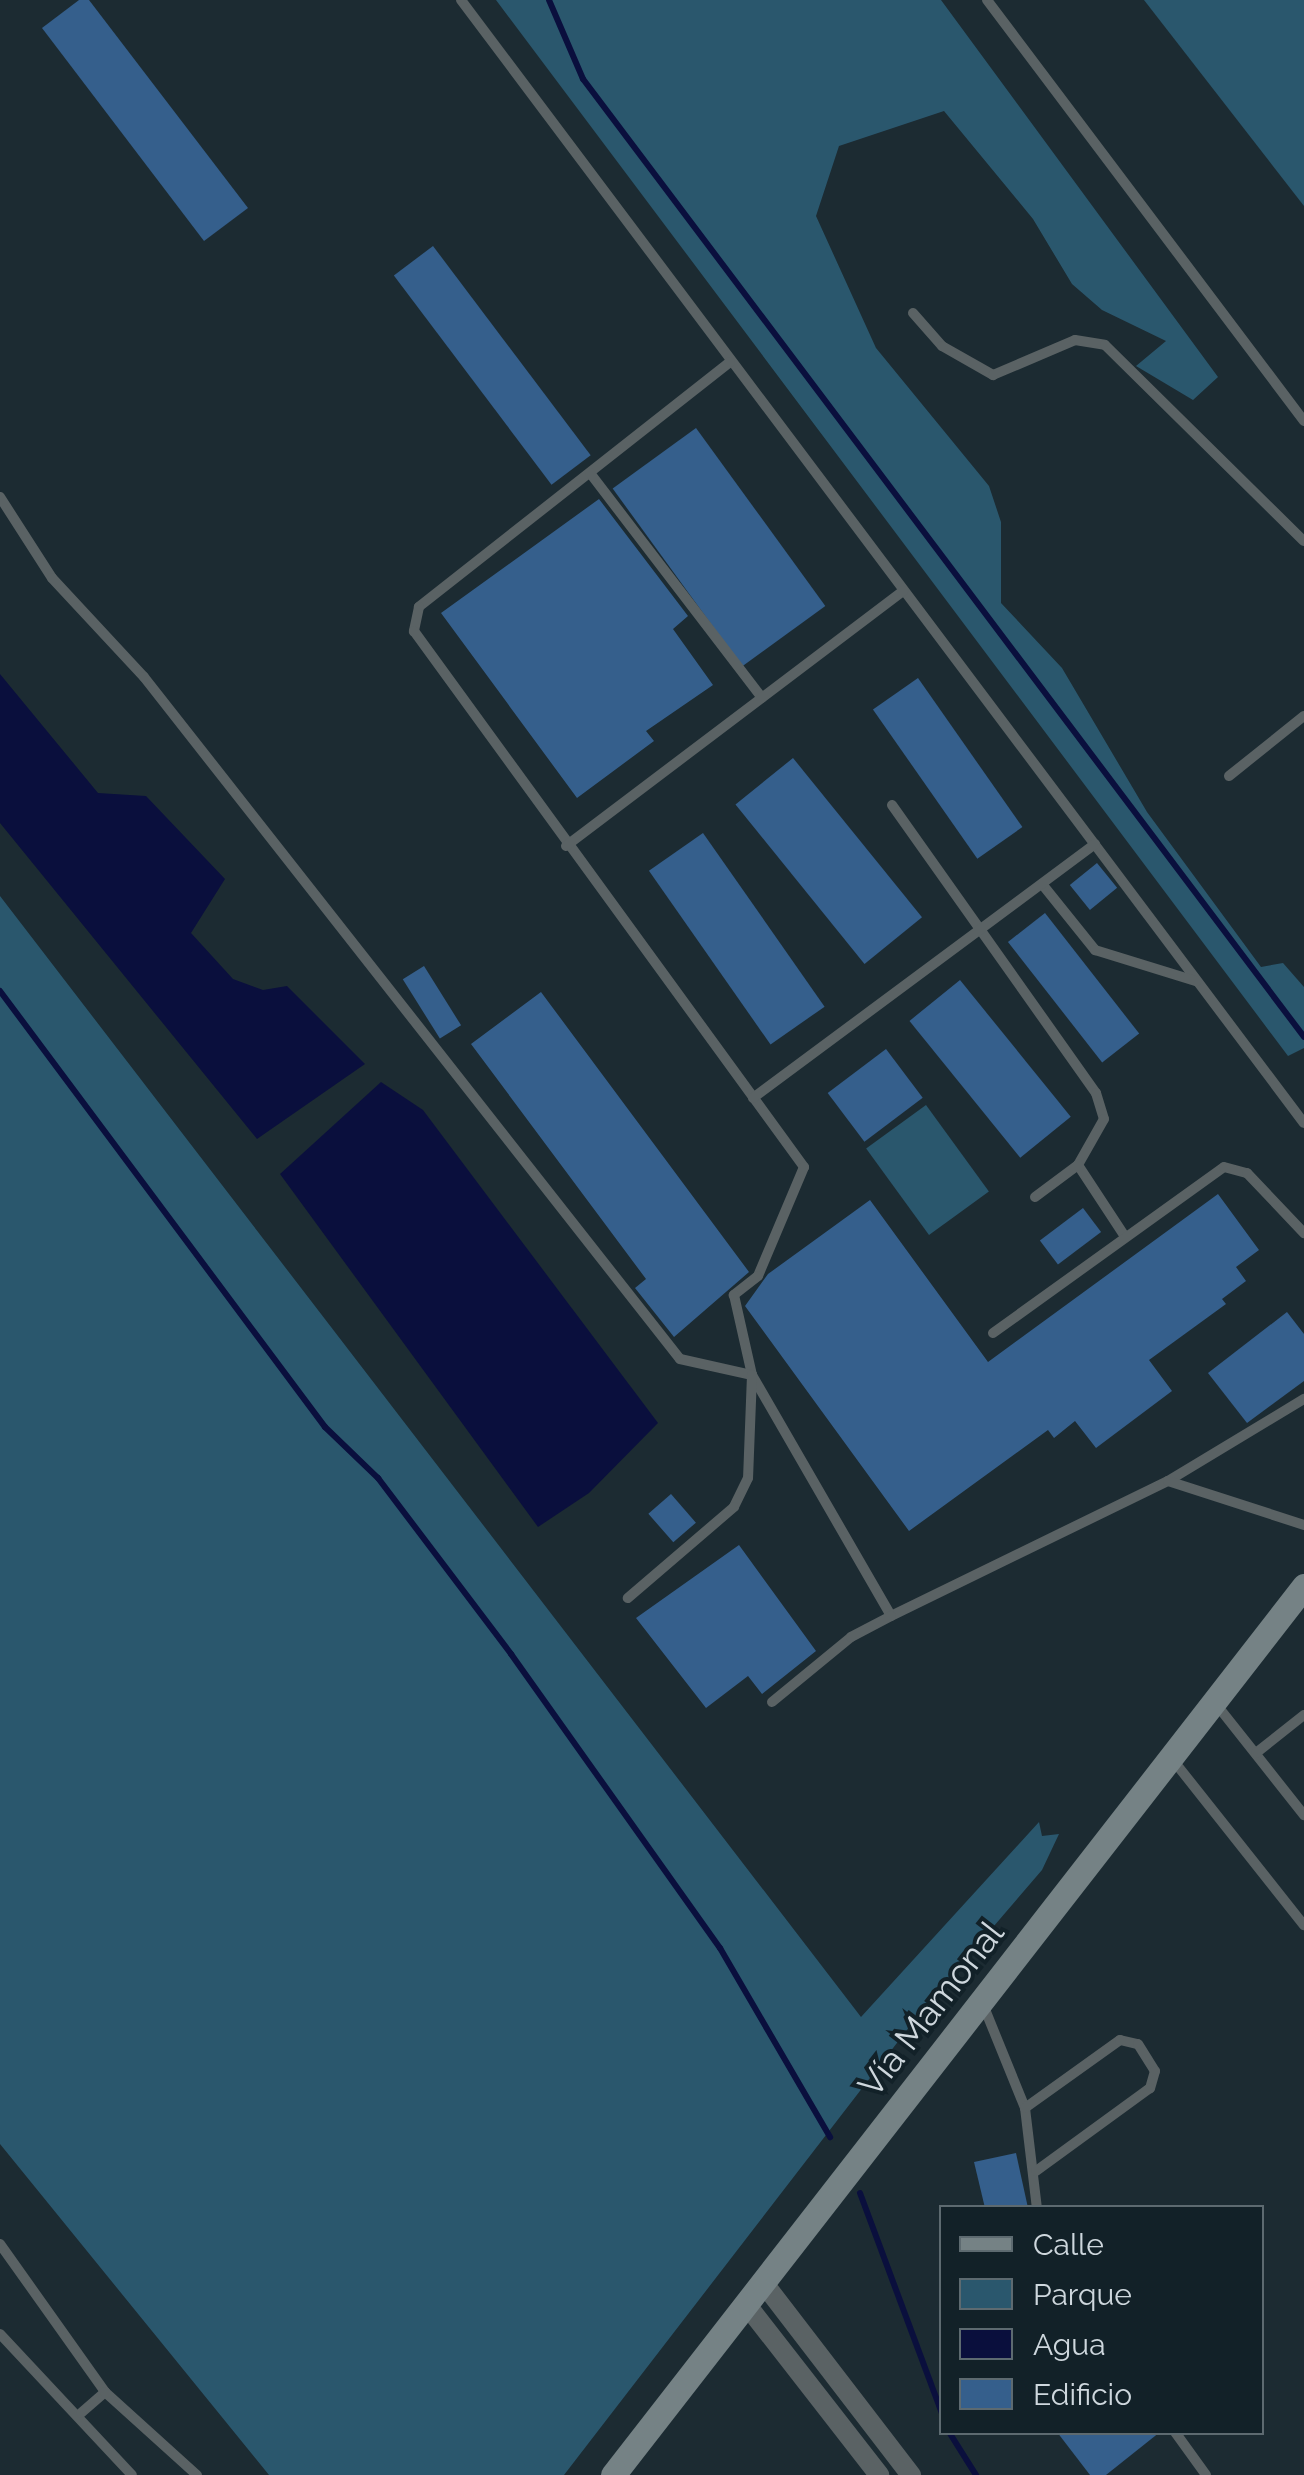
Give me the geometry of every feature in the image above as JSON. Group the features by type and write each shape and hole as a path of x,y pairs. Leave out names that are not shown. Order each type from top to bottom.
{"street":[{"name":"Vía Mamonal","path":"613,2475 1173,1760 1304,1586"},
{"path":"762,2281 911,2475"},
{"path":"746,2304 879,2475"}],"lane":[{"path":"462,0 1304,1123"},
{"path":"987,0 1304,421"},
{"path":"913,313 942,346 994,375 1076,340 1105,345 1304,541"},
{"path":"628,1598 734,1507 748,1478 752,1374 734,1295 758,1276 805,1170 566,846 414,631 420,608 730,362"},
{"path":"590,473 762,698"},
{"path":"0,497 52,578 144,677 680,1359 752,1374 891,1616"},
{"path":"566,846 903,590"},
{"path":"1229,776 1304,716"},
{"path":"892,805 1096,1093 1104,1119 1078,1164 1035,1198"},
{"path":"753,1098 1096,844"},
{"path":"1042,884 1096,950 1197,981"},
{"path":"1078,1164 1124,1235"},
{"path":"994,1333 1124,1235 1224,1168 1246,1173 1304,1233"},
{"path":"772,1702 851,1636 1168,1480 1304,1400"},
{"path":"1168,1480 1304,1526"},
{"path":"1216,1704 1304,1816"},
{"path":"1256,1753 1304,1715"},
{"path":"1173,1760 1304,1924"},
{"path":"982,2001 1024,2108 1036,2171 1037,2205"},
{"path":"1024,2108 1120,2040 1138,2044 1155,2071 1150,2088 1036,2171"},
{"path":"0,2244 105,2392 197,2475"},
{"path":"0,2334 82,2414 132,2475"},
{"path":"82,2414 105,2392"},
{"path":"1177,2435 1206,2475"}],"green space":[{"path":"496,0 941,0 1218,377 1193,400 1136,366 1166,341 1102,310 1072,284 1033,219 944,111 839,146 816,216 876,348 989,486 1001,522 1001,603 1062,668 1147,812 1261,967 1283,963 1304,987 1304,1048 1288,1056"},
{"path":"1144,0 1304,0 1304,206"},
{"path":"0,896 861,2017 1039,1822 1042,1836 1059,1834 1042,1870 927,2004 564,2475 269,2475 0,2144"},
{"path":"926,1105 989,1192 929,1235 866,1148"}],"water":[{"path":"0,674 98,793 146,796 225,879 191,933 233,979 263,990 287,986 365,1064 257,1139 0,823"},
{"path":"381,1082 423,1110 658,1423 589,1493 538,1527 280,1174"}],"building":[{"path":"79,0 89,0 248,208 204,241 42,28"},
{"path":"433,246 591,455 552,485 394,275"},
{"path":"696,428 825,606 742,667 613,489"},
{"path":"599,499 688,616 673,629 713,685 646,731 654,741 577,798 441,613"},
{"path":"918,678 1022,827 977,859 873,710"},
{"path":"793,758 922,917 865,964 735,805"},
{"path":"703,833 825,1007 771,1045 649,871"},
{"path":"1097,863 1117,888 1090,910 1070,885"},
{"path":"1045,913 1139,1034 1102,1063 1008,942"},
{"path":"424,966 461,1025 440,1039 403,979"},
{"path":"960,980 1071,1117 1020,1158 909,1021"},
{"path":"541,992 749,1272 674,1337 635,1288 646,1279 471,1044"},
{"path":"886,1049 923,1098 864,1142 828,1093"},
{"path":"1218,1194 1259,1250 1236,1267 1246,1281 1222,1299 1226,1304 1149,1360 1172,1391 1096,1448 1075,1421 1054,1438 1048,1430 909,1531 745,1306 768,1274 870,1200 988,1362"},
{"path":"1083,1208 1101,1232 1058,1264 1040,1240"},
{"path":"1287,1312 1304,1334 1304,1381 1247,1423 1208,1373"},
{"path":"671,1494 696,1523 673,1542 648,1514"},
{"path":"739,1545 816,1651 762,1694 748,1676 706,1708 636,1618"},
{"path":"1016,2153 1027,2205 984,2205 974,2162"},
{"path":"1059,2435 1156,2435 1106,2475 1090,2475"}],"waterway":[{"path":"549,0 583,79 1304,1037"},
{"path":"0,991 325,1427 378,1478 511,1654 720,1948 830,2137"},
{"path":"860,2193 939,2405"},
{"path":"951,2435 976,2475"}]}
